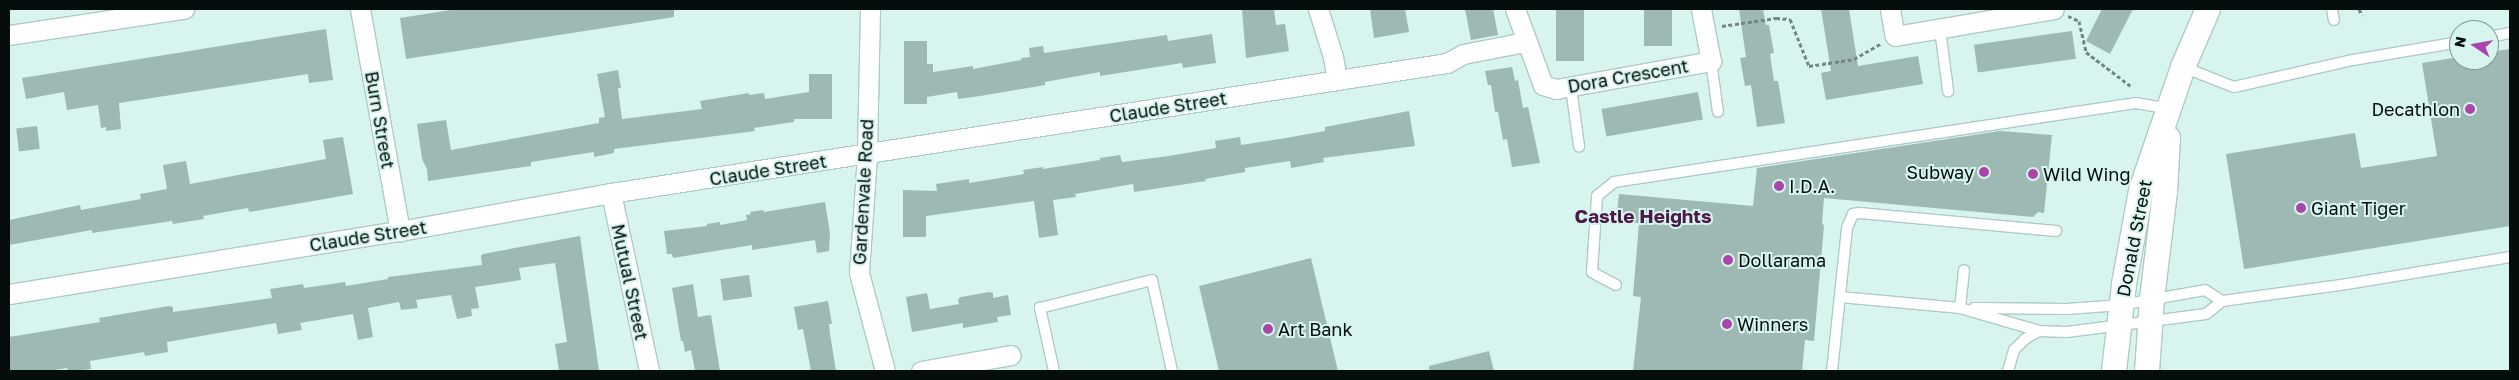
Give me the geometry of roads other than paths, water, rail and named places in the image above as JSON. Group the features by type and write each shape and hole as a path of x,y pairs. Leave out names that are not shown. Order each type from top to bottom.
{"street":[{"path":"9,36 184,9"},
{"name":"Burn Street","path":"360,9 400,231"},
{"name":"Gardenvale Road","path":"870,9 867,155 859,273 885,371"},
{"path":"1318,9 1333,57 1337,80"},
{"name":"Dora Crescent","path":"1515,9 1525,42 1544,85 1556,89 1570,88 1711,61 1701,9"},
{"path":"1890,9 1895,36 2053,9"},
{"name":"Donald Street","path":"2114,371 2120,316 2141,190 2183,67 2208,9"},
{"name":"Claude Street","path":"9,294 400,231 611,193 867,155 1447,63 1463,54 1525,42"},
{"name":"Donald Street","path":"2147,371 2151,311 2165,192 2169,109"},
{"name":"Mutual Street","path":"611,193 649,371"},
{"path":"921,371 1011,355"}],"lane":[{"path":"2332,9 2334,20"},
{"path":"1940,29 1948,91"},
{"path":"2183,67 2234,87 2353,60 2449,44"},
{"path":"1711,61 1718,112"},
{"path":"1570,88 1579,146"},
{"path":"1616,285 1592,272 1597,196 1614,182 2136,102 2169,109"},
{"path":"1832,371 1847,228 1853,214 2056,231"},
{"path":"1840,296 1960,308 2067,309 2120,316 2151,311 2206,314 2222,300 2347,284 2510,257"},
{"path":"1960,308 1964,270"},
{"path":"1054,371 1040,308 1152,280 1172,371"},
{"path":"1960,308 2039,331 2067,332 2120,316 2151,311 2205,290 2222,300"},
{"path":"2008,371 2014,350 2025,339 2039,331"}],"place":[{"name":"Decathlon","path":"2470,109"},
{"name":"Subway","path":"1984,172"},
{"name":"Wild Wing","path":"2033,174"},
{"name":"I.D.A.","path":"1779,186"},
{"name":"Giant Tiger","path":"2301,208"},
{"name":"Dollarama","path":"1728,260"},
{"name":"Winners","path":"1727,324"},
{"name":"Art Bank","path":"1268,329"}],"district":[{"name":"Castle Heights","path":"1643,216"}]}
